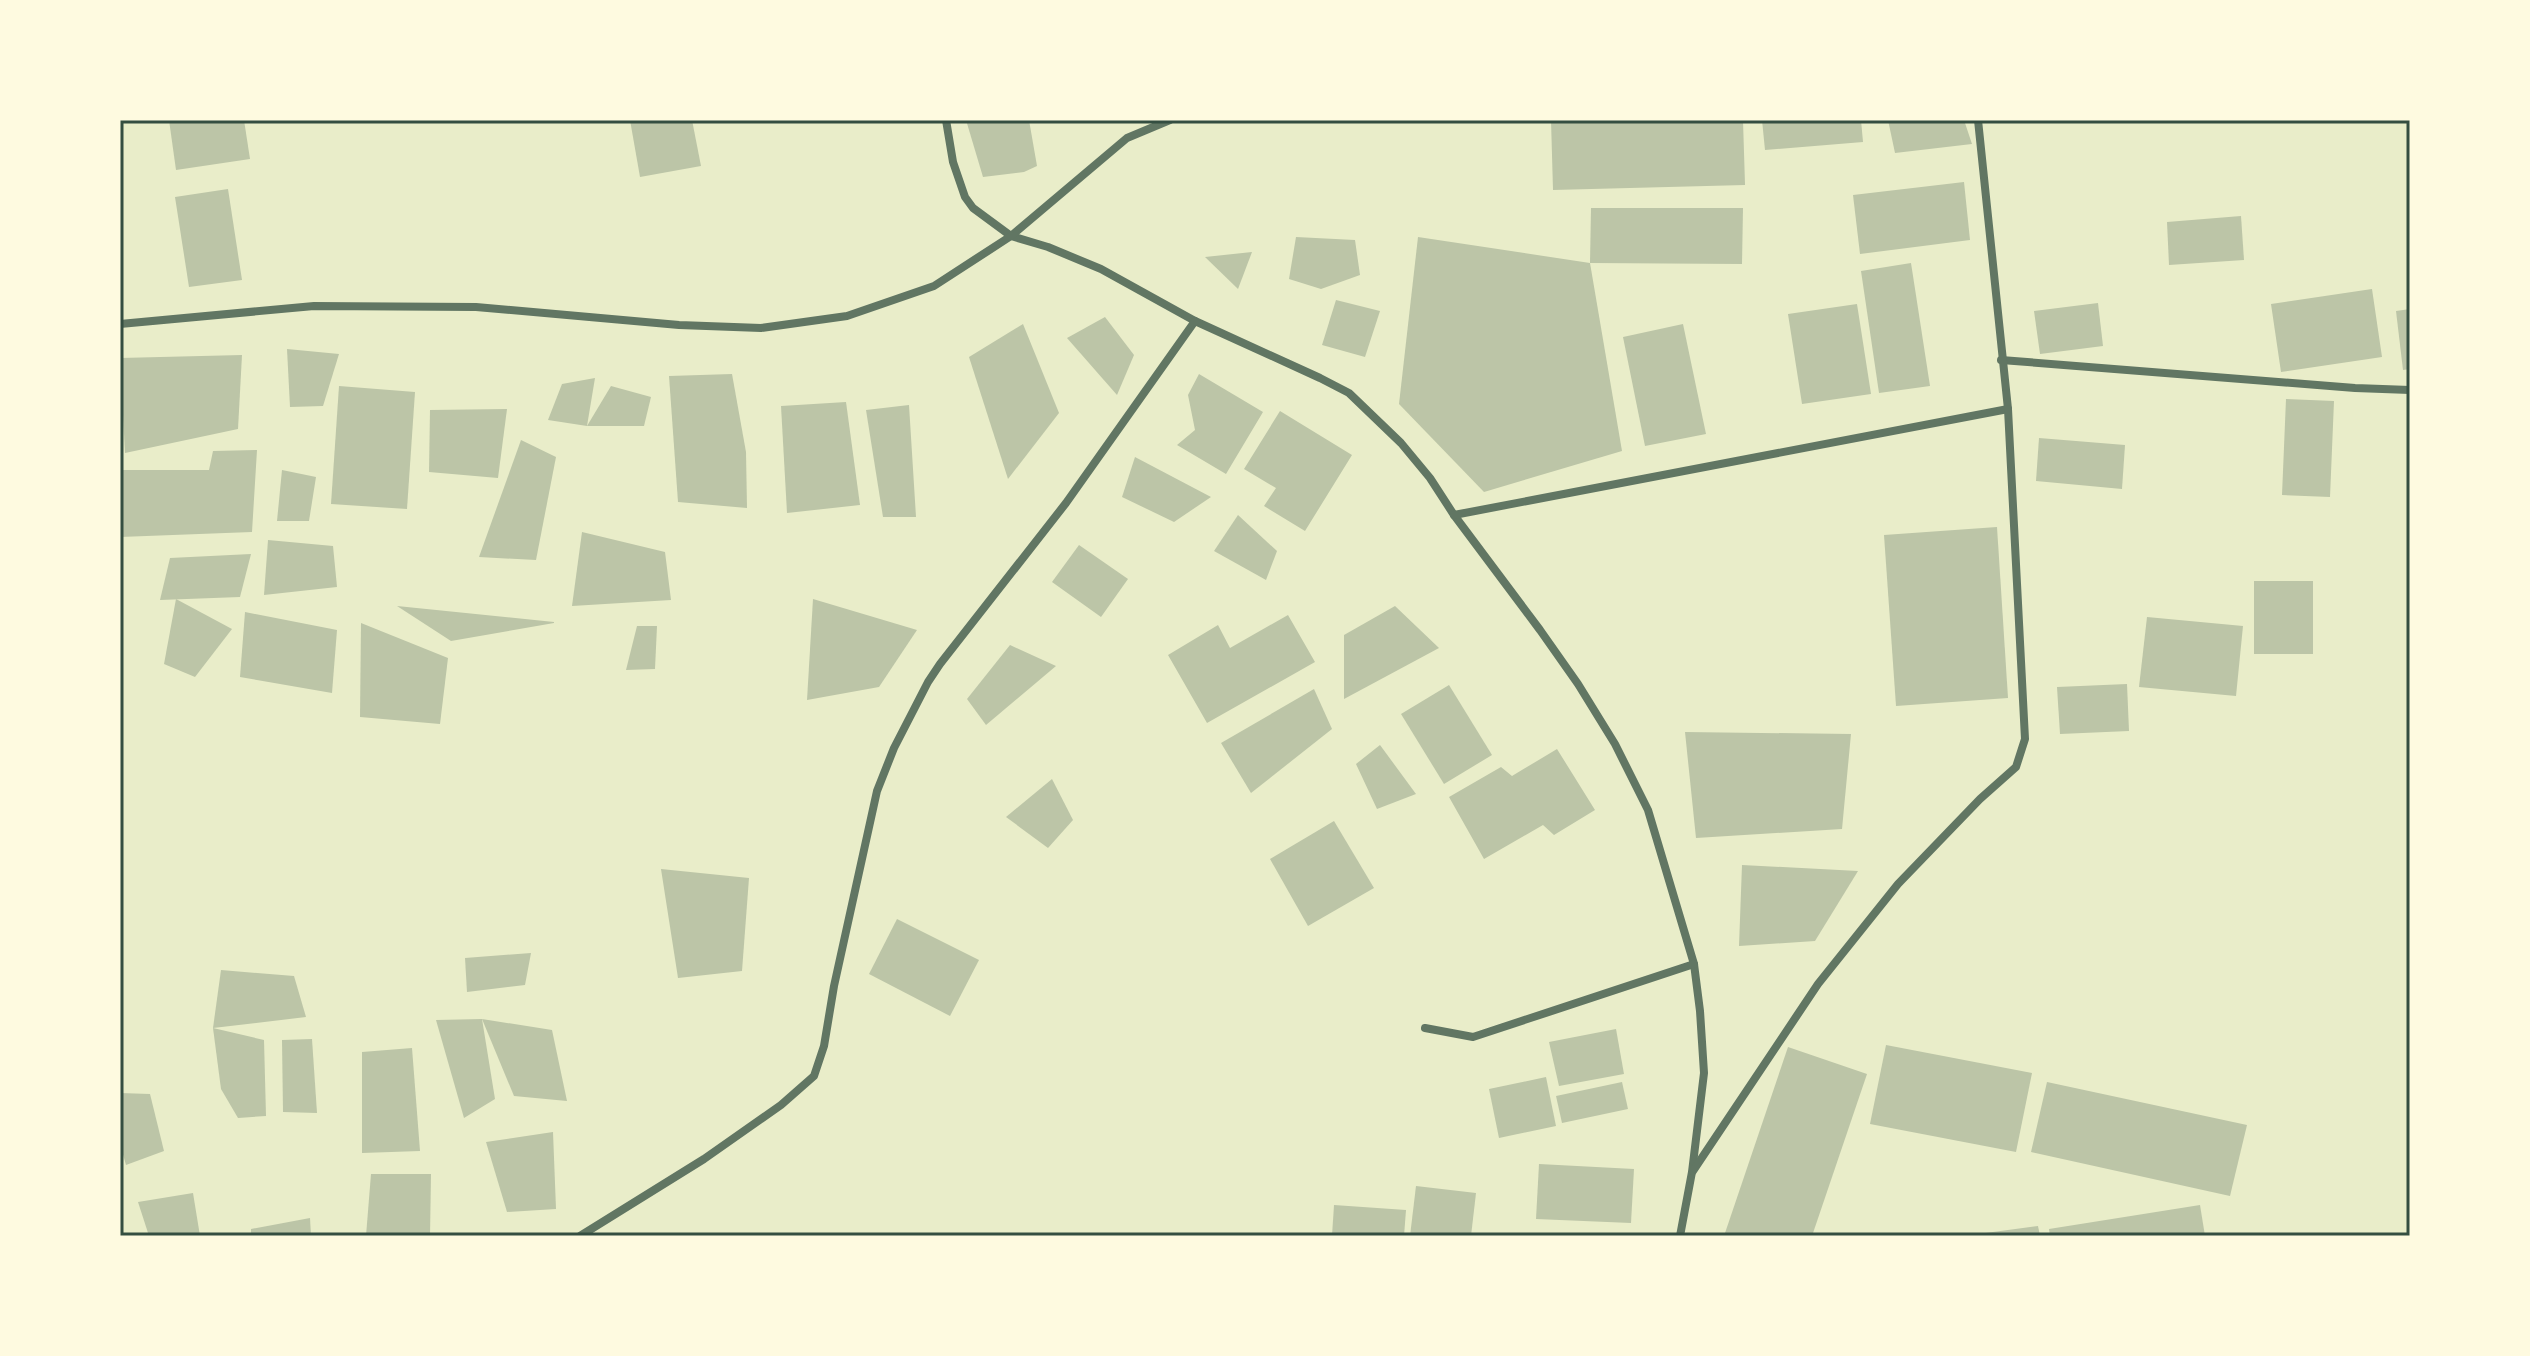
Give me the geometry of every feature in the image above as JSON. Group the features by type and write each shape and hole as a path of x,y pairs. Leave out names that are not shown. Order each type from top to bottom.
{"street":[{"path":"946,120 953,162 965,197 973,208 1011,236 1048,247 1101,269 1195,321 1349,393 1401,443 1430,478 1540,630 1615,744 1648,810 1694,964 1704,1073 1692,1172 1680,1236"},
{"path":"120,324 314,306 462,306 679,325 761,328 847,316 934,286 1011,236 1127,138 1170,120"},
{"path":"1692,1172 1818,984 1898,884 1980,799 2016,767 2025,739 2008,409 1978,120"},
{"path":"580,1236 704,1159 781,1105 814,1076 824,1046 834,986 877,791 901,735 940,664 1066,503 1195,321"},
{"path":"2001,360 2410,390"},
{"path":"1454,515 2008,409"},
{"path":"1425,1028 1473,1037 1694,964"}],"building":[{"path":"169,120 244,120 250,159 176,170"},
{"path":"630,120 692,120 701,166 640,177"},
{"path":"966,120 1029,120 1037,166 1024,172 983,177"},
{"path":"1551,120 1743,120 1745,185 1553,190"},
{"path":"1762,120 1861,120 1863,142 1765,150"},
{"path":"1888,120 1964,120 1972,144 1895,153"},
{"path":"1964,182 1970,240 1860,254 1853,195"},
{"path":"228,189 242,280 189,287 175,197"},
{"path":"1591,208 1743,208 1742,264 1590,263"},
{"path":"2241,216 2244,260 2169,265 2167,222"},
{"path":"1296,237 1355,240 1360,275 1321,289 1289,279"},
{"path":"1418,237 1590,263 1622,451 1484,492 1399,404"},
{"path":"1252,252 1238,289 1205,257"},
{"path":"1911,263 1930,386 1879,393 1861,271"},
{"path":"2372,289 2382,357 2281,372 2271,304"},
{"path":"1336,300 1380,311 1365,357 1322,345"},
{"path":"2098,303 2103,346 2040,354 2034,311"},
{"path":"1857,304 1871,394 1802,404 1788,314"},
{"path":"2410,309 2410,369 2403,370 2396,311"},
{"path":"1105,317 1134,355 1117,395 1067,338"},
{"path":"1023,324 1059,413 1008,479 969,357"},
{"path":"1683,324 1706,434 1645,446 1623,337"},
{"path":"287,349 339,354 323,406 290,407"},
{"path":"242,355 238,429 125,453 120,358"},
{"path":"732,374 746,452 747,508 678,502 669,376"},
{"path":"1199,374 1263,412 1226,474 1177,445 1195,430 1188,395"},
{"path":"595,378 587,426 548,420 562,384"},
{"path":"339,386 415,392 407,509 331,504"},
{"path":"611,386 651,397 644,426 587,426"},
{"path":"2286,399 2334,401 2330,497 2282,495"},
{"path":"846,402 860,505 787,513 781,406"},
{"path":"909,405 916,517 883,517 866,410"},
{"path":"507,409 498,478 429,472 430,410"},
{"path":"1280,411 1352,455 1305,531 1264,506 1276,488 1244,469"},
{"path":"2039,438 2125,445 2122,489 2036,481"},
{"path":"521,440 556,457 536,560 479,557"},
{"path":"257,450 252,532 120,537 120,470 209,470 213,451"},
{"path":"1135,457 1211,497 1174,522 1122,497"},
{"path":"282,470 316,477 309,521 277,521"},
{"path":"1238,515 1277,551 1266,580 1214,551"},
{"path":"1997,527 2008,698 1896,706 1884,535"},
{"path":"582,532 665,552 671,600 572,606"},
{"path":"268,540 333,546 337,587 264,595"},
{"path":"1079,545 1128,579 1101,617 1052,582"},
{"path":"251,554 240,597 160,600 170,558"},
{"path":"2254,581 2313,581 2313,654 2254,654"},
{"path":"176,599 232,629 195,677 164,664"},
{"path":"813,599 917,630 879,687 807,700"},
{"path":"397,606 554,622 554,623 451,641"},
{"path":"1395,606 1439,648 1344,699 1344,635"},
{"path":"245,612 337,630 332,693 240,677"},
{"path":"1288,615 1315,662 1207,723 1168,655 1218,625 1230,648"},
{"path":"2147,617 2243,626 2236,696 2139,687"},
{"path":"361,623 448,658 440,724 360,717"},
{"path":"637,626 657,626 655,669 626,670"},
{"path":"1010,645 1056,666 986,725 967,699"},
{"path":"2127,684 2129,731 2060,734 2057,687"},
{"path":"1449,685 1492,755 1444,784 1401,714"},
{"path":"1314,689 1332,729 1251,793 1221,743"},
{"path":"1685,732 1851,734 1842,829 1696,838"},
{"path":"1380,745 1416,794 1377,809 1356,764"},
{"path":"1557,749 1595,810 1554,835 1543,825 1484,859 1449,797 1501,767 1512,776"},
{"path":"1052,779 1073,820 1048,848 1006,817"},
{"path":"1334,821 1374,888 1308,926 1270,859"},
{"path":"1742,865 1858,871 1815,941 1739,946"},
{"path":"661,869 749,878 742,971 678,978"},
{"path":"897,919 979,960 950,1016 869,974"},
{"path":"531,953 525,985 467,992 465,958"},
{"path":"221,970 294,976 306,1017 213,1028"},
{"path":"482,1019 552,1030 567,1101 514,1096"},
{"path":"482,1019 495,1099 464,1118 436,1020"},
{"path":"213,1028 264,1040 266,1116 238,1118 221,1089"},
{"path":"1616,1029 1624,1074 1559,1086 1549,1042"},
{"path":"312,1039 317,1113 283,1112 282,1040"},
{"path":"1886,1045 2032,1073 2016,1152 1870,1124"},
{"path":"1788,1047 1867,1074 1812,1236 1724,1236"},
{"path":"412,1048 420,1151 362,1153 362,1052"},
{"path":"1546,1077 1556,1126 1499,1138 1489,1089"},
{"path":"1622,1082 1628,1109 1562,1123 1556,1096"},
{"path":"2047,1082 2247,1125 2230,1196 2031,1152"},
{"path":"120,1093 150,1094 164,1151 126,1165 120,1144"},
{"path":"553,1132 556,1209 507,1212 486,1142"},
{"path":"1539,1164 1634,1169 1631,1223 1536,1219"},
{"path":"371,1174 431,1174 430,1236 366,1236"},
{"path":"1416,1186 1476,1193 1471,1236 1410,1236"},
{"path":"193,1193 200,1236 149,1236 138,1202"},
{"path":"1334,1205 1406,1210 1404,1236 1332,1236"},
{"path":"2200,1205 2205,1236 2050,1236 2049,1229"},
{"path":"310,1218 311,1236 251,1236 251,1229"},
{"path":"2038,1226 2040,1236 1978,1236 1978,1234"}]}
